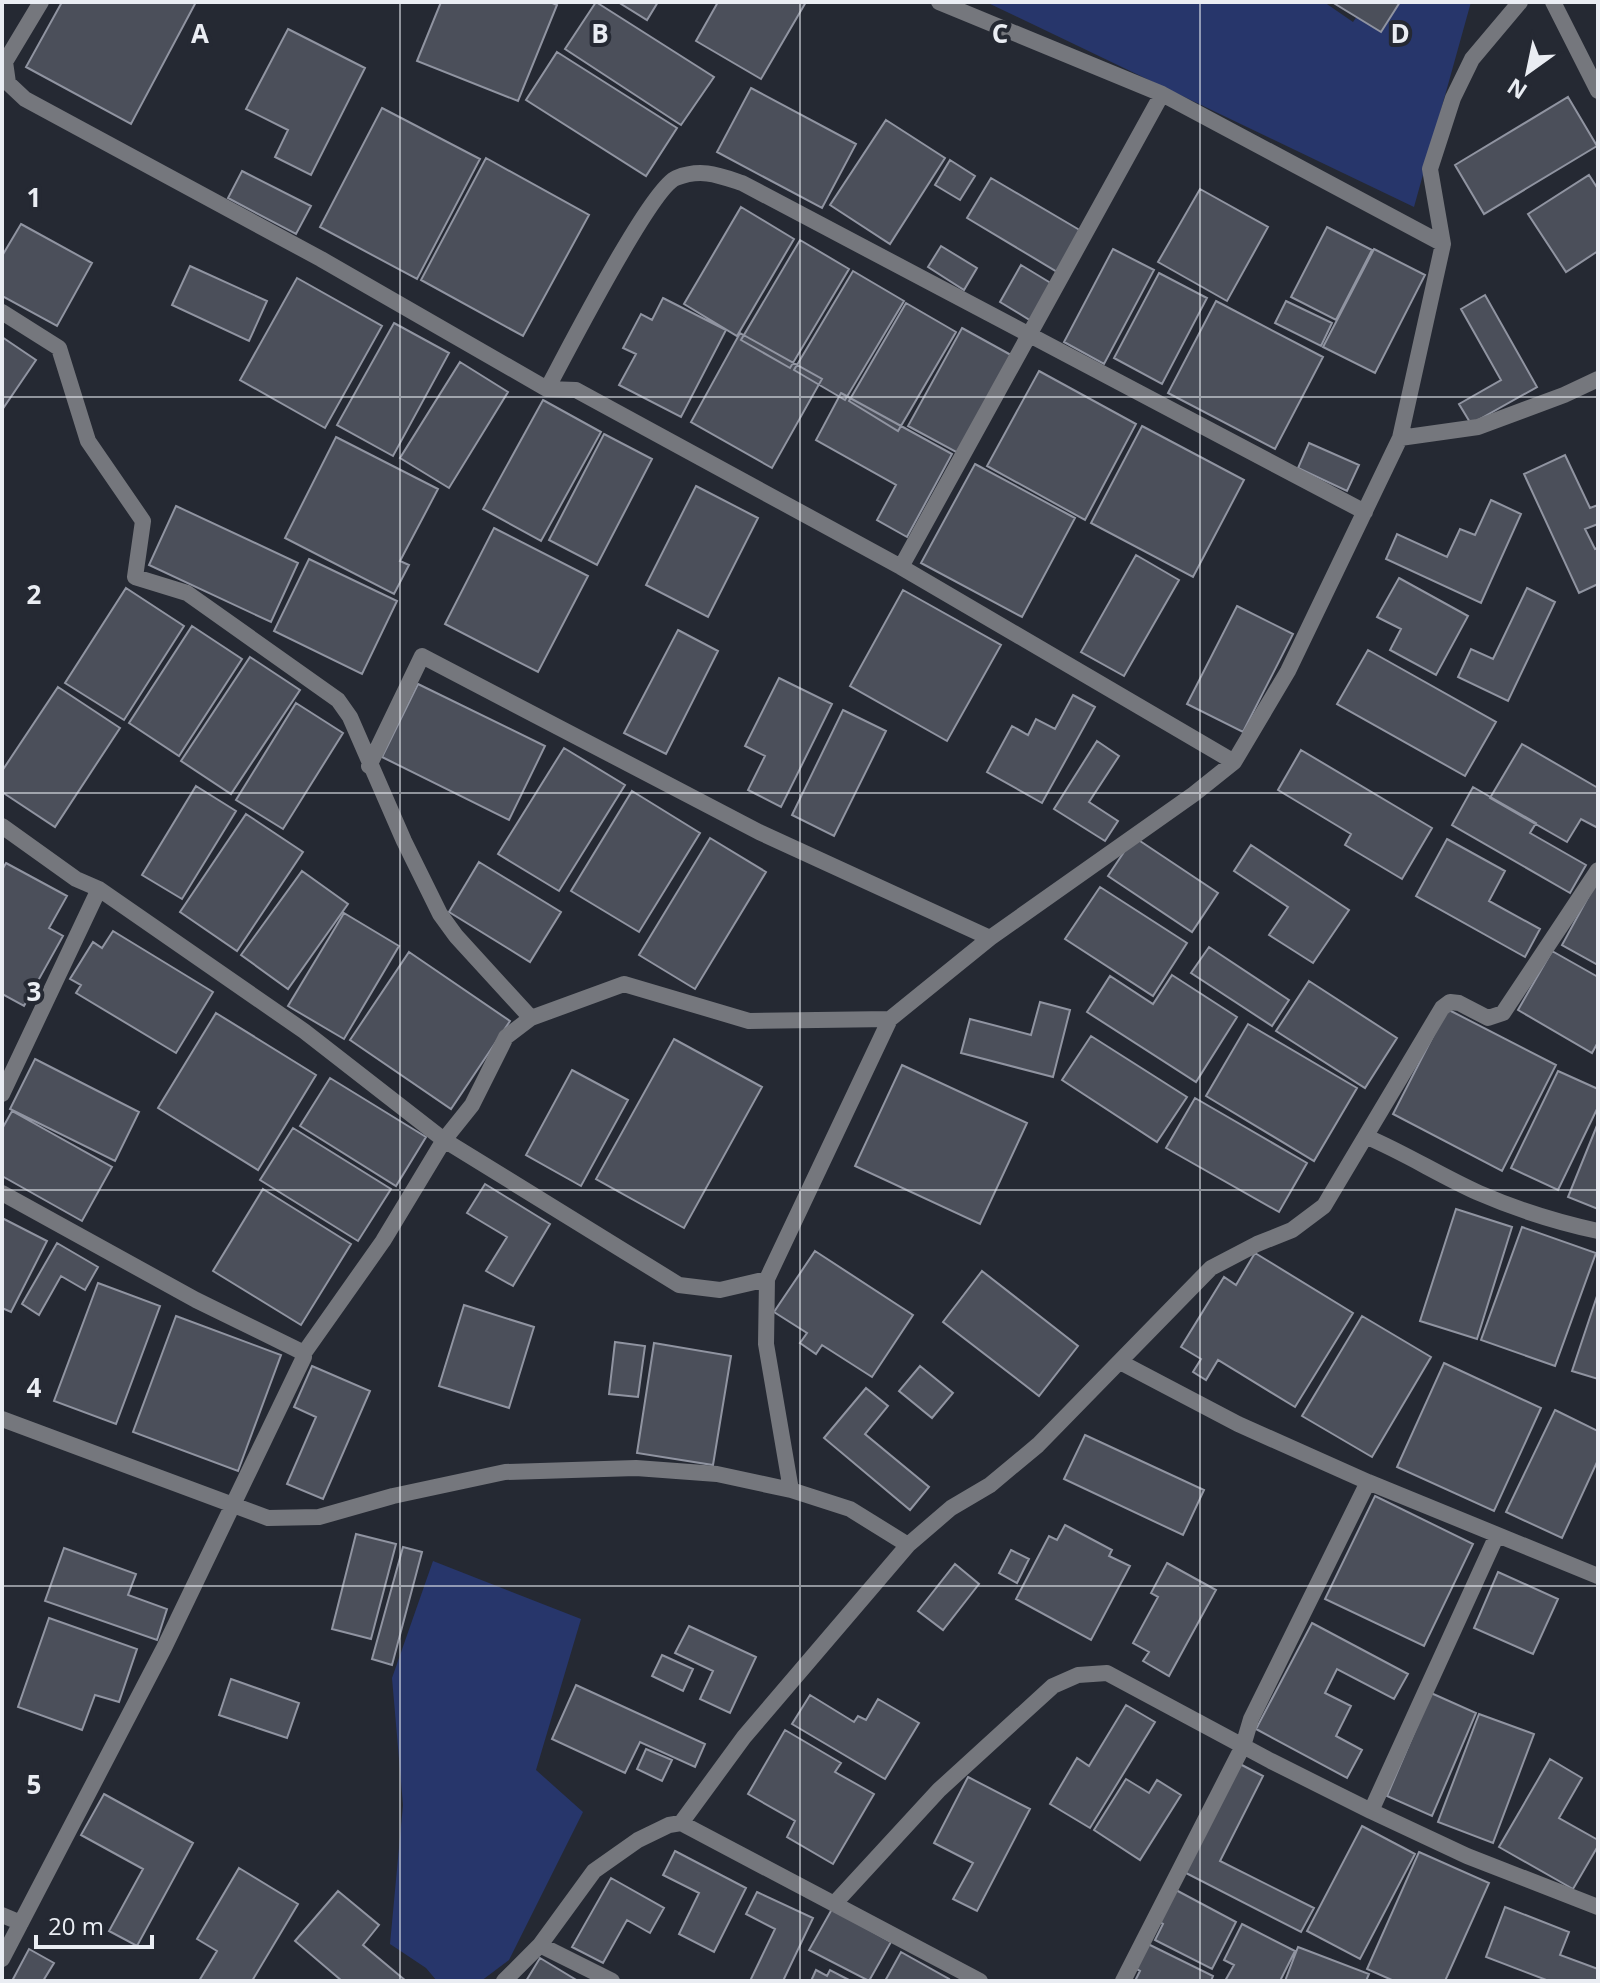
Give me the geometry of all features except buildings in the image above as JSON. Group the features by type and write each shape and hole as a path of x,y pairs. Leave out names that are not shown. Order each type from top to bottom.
{"street":[{"path":"41,2 5,62 5,86 25,99 321,259 547,389 576,390 901,567 1234,762"},
{"path":"939,2 1162,94 1443,244"},
{"path":"791,1490 766,1344 767,1279 890,1019 990,938 1194,794 1234,762 1288,671 1400,438 1443,244 1430,169 1453,98 1472,59 1520,2"},
{"path":"1553,2 1598,91"},
{"path":"901,567 1162,94"},
{"path":"547,389 641,219 673,179 705,171 742,183 1365,512"},
{"path":"2,312 59,348 88,441 143,521 135,577 187,593 338,700 350,717 369,766 440,914 456,936 531,1018"},
{"path":"1400,438 1478,427 1598,379"},
{"path":"369,766 422,656 759,832 990,938"},
{"path":"2,826 304,1031 444,1140 679,1285 720,1290 767,1279"},
{"path":"681,1823 744,1737 908,1545 951,1508 990,1485 1038,1445 1211,1268 1292,1230 1324,1206 1442,1008 1450,1002 1459,1003 1488,1018 1503,1013 1598,870"},
{"path":"2,1094 99,889"},
{"path":"2,1959 164,1648 304,1353 383,1241 444,1140 472,1105 506,1037 531,1018 624,984 749,1021 890,1019"},
{"path":"1367,1137 1405,1153 1478,1192 1549,1220 1598,1231"},
{"path":"2,1193 182,1293 304,1353"},
{"path":"1120,1362 1238,1424 1368,1482 1598,1576"},
{"path":"2,1419 268,1518 319,1517 393,1496 505,1472 636,1468 717,1474 791,1490 850,1509 908,1545"},
{"path":"1123,1981 1243,1746 1251,1719 1368,1482"},
{"path":"1371,1811 1497,1535"},
{"path":"834,1904 939,1790 1053,1686 1078,1675 1107,1673 1371,1811 1467,1856 1598,1907"},
{"path":"504,1981 540,1945 594,1871 638,1840 669,1825 681,1823 980,1981"},
{"path":"2,1915 21,1923"},
{"path":"540,1945 612,1981"}],"shaded area":[{"path":"986,2 1324,2 1353,22 1367,2 1471,2 1414,207"},
{"path":"433,1561 581,1619 536,1770 583,1812 509,1960 481,1981 437,1981 426,1968 390,1944 403,1805 392,1678"}]}
